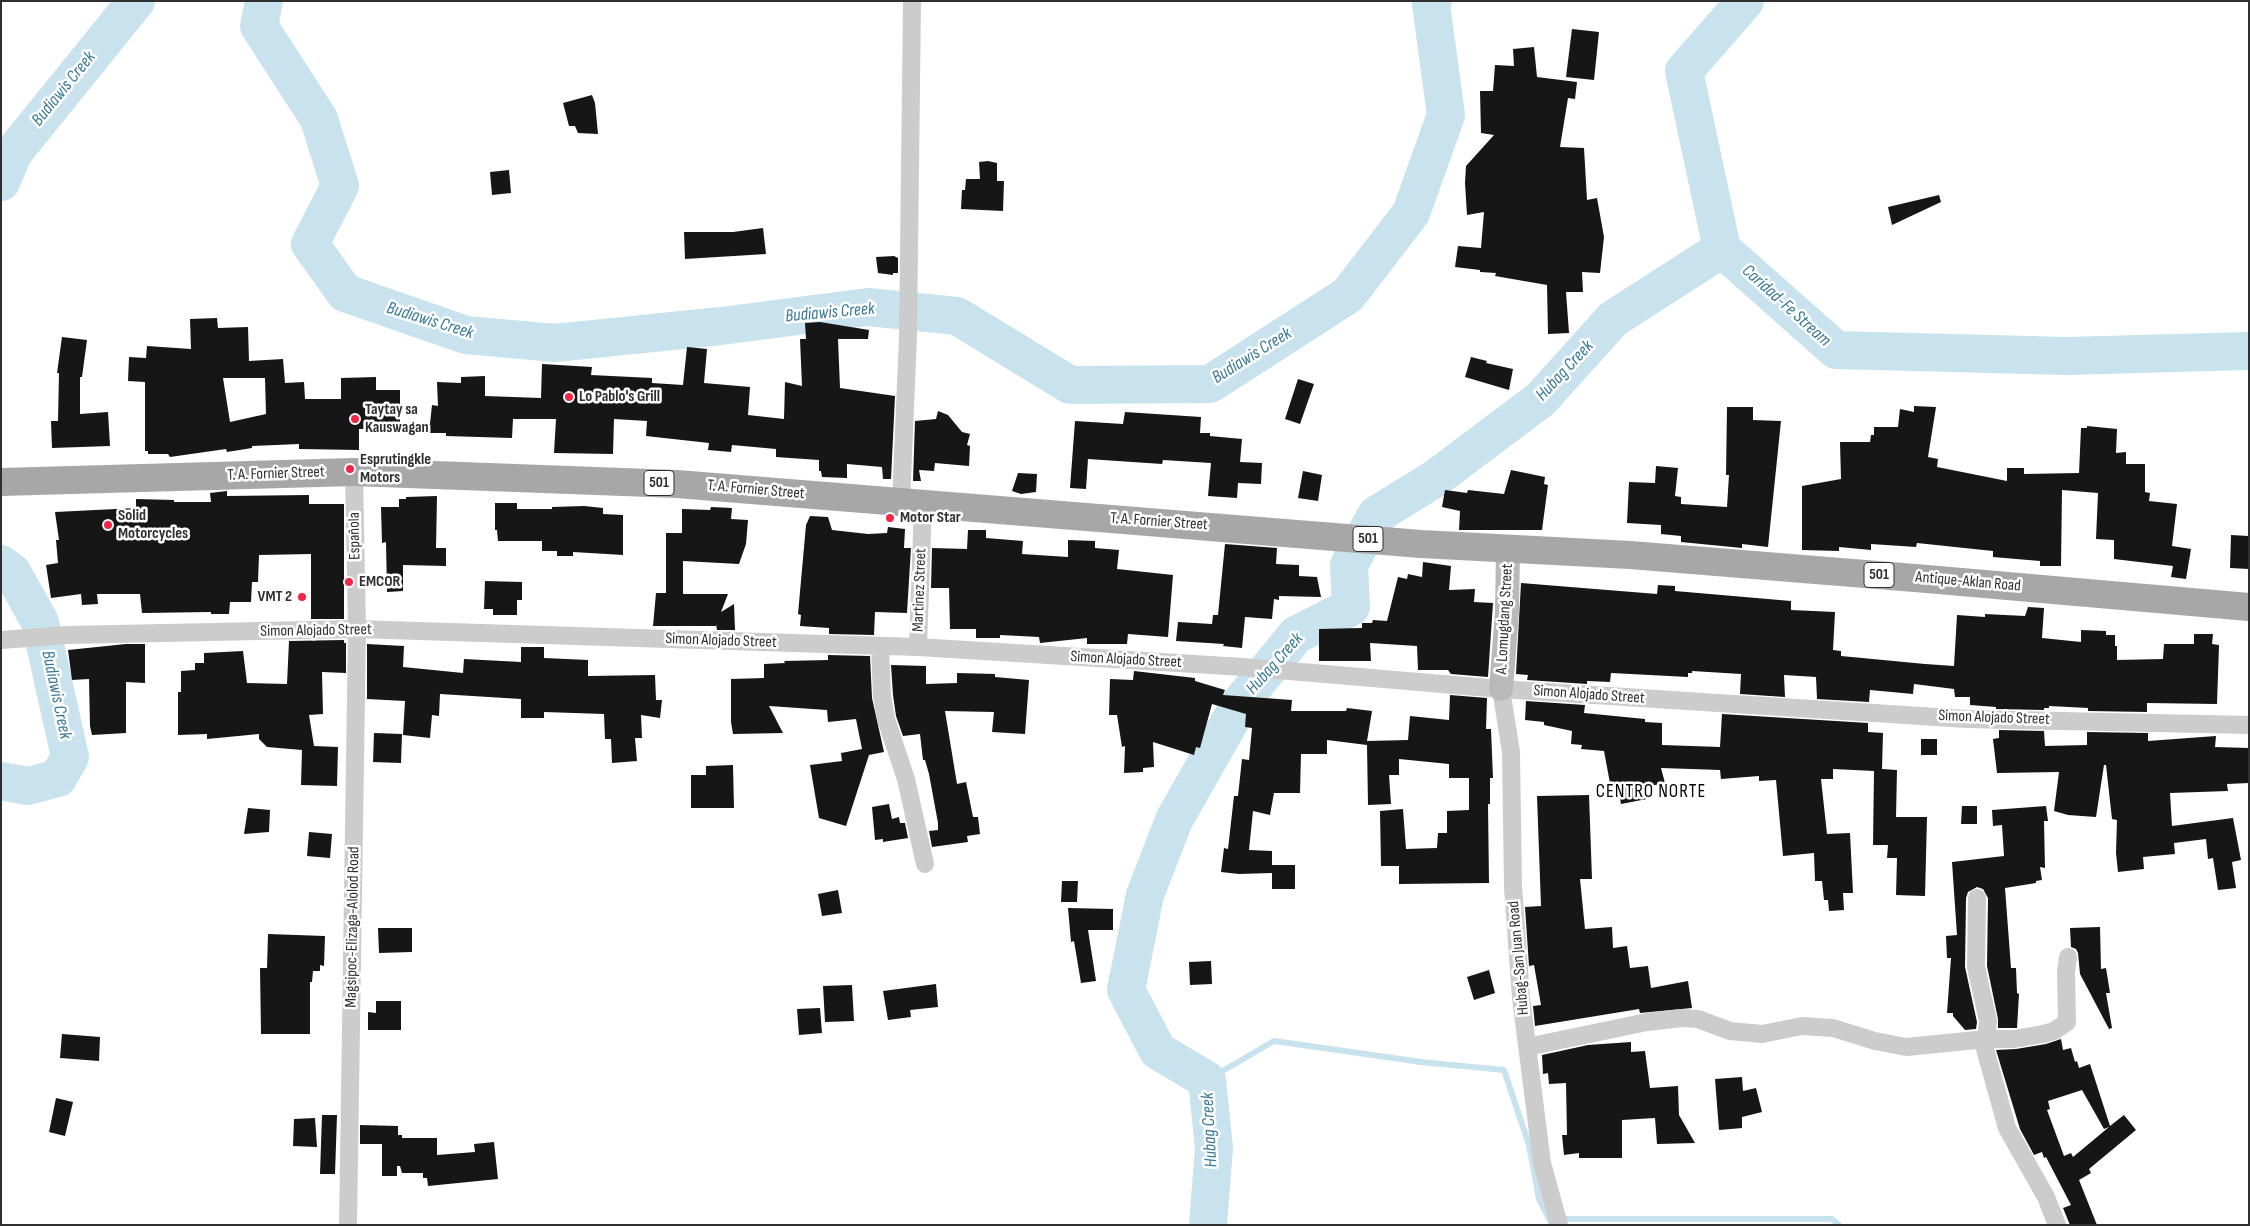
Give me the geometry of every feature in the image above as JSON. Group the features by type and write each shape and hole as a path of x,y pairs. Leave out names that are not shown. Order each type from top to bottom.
{"main road":[{"name":"T. A. Fornier Street","path":"1,482 354,472 677,484 1421,544 1508,549"},
{"name":"Antique-Aklan Road","path":"1508,549 1630,555 1927,578 2249,607"}],"street":[{"name":"Martinez Street","path":"912,1 908,336 918,647"},
{"name":"Española","path":"354,472 357,629"},
{"name":"A. Lomugdang Street","path":"1501,689 1507,612 1508,549"},
{"name":"Simon Alojado Street","path":"1,640 67,635 357,629 918,647 1243,667 1501,689 1966,718 2249,725"},
{"name":"Magsipoc-Elizaga-Alolod Road","path":"348,1225 357,629"},
{"path":"880,646 882,696 886,718 906,779 925,864"},
{"name":"Hubag-San Juan Road","path":"1501,689 1511,752 1513,888 1527,1047 1542,1163 1559,1225"},
{"path":"1977,898 1976,967 1988,1021 1985,1049 2007,1128 2046,1197 2057,1225"},
{"path":"1527,1047 1647,1022 1682,1018 1698,1019 1730,1031 1762,1034 1802,1026 1833,1028 1874,1041 1906,1047 1987,1039 2014,1039 2054,1031 2067,1022 2066,972 2068,957"}],"building":[{"path":"1572,29 1599,32 1594,80 1566,77"},
{"path":"1534,47 1537,77 1577,82 1575,99 1568,98 1560,147 1584,148 1587,200 1597,198 1604,237 1600,273 1582,272 1583,292 1566,292 1569,333 1548,334 1547,285 1495,276 1496,273 1455,267 1458,246 1481,248 1484,212 1467,215 1465,183 1466,166 1494,135 1481,133 1480,91 1493,91 1495,65 1514,66 1513,49"},
{"path":"592,95 595,103 598,134 578,133 575,126 569,126 563,103"},
{"path":"979,162 997,163 997,181 1004,181 1003,211 961,209 962,190 965,190 966,179 980,179"},
{"path":"509,170 511,193 492,195 490,172"},
{"path":"1939,195 1941,202 1892,225 1888,207"},
{"path":"763,228 766,254 685,259 684,232 733,232"},
{"path":"894,256 898,258 898,273 893,273 893,275 878,273 876,257"},
{"path":"217,318 218,328 248,327 249,361 283,359 285,383 304,382 305,399 341,399 341,378 376,377 376,390 400,390 400,429 359,429 359,450 299,449 299,444 252,446 252,448 227,452 226,449 170,457 168,454 148,454 148,451 145,451 145,382 128,381 129,357 146,358 147,346 191,349 190,319","holes":["223,378 265,378 266,414 230,422"]},
{"path":"820,322 869,330 868,339 838,339 840,388 895,396 891,479 883,479 882,467 847,464 847,478 822,477 821,471 819,471 819,460 776,457 776,449 732,445 731,452 708,450 709,443 646,436 647,421 614,419 613,454 554,453 556,419 513,419 512,438 446,436 446,433 429,433 432,405 438,406 437,382 461,383 461,377 485,376 485,396 541,398 542,364 592,367 591,375 652,378 652,383 683,385 687,347 707,349 704,383 750,387 748,415 784,419 785,382 802,386 800,339 806,339 805,323"},
{"path":"62,337 87,340 82,377 80,377 80,414 108,412 110,446 52,448 51,421 58,421 59,373 57,373"},
{"path":"1471,357 1487,361 1486,363 1513,369 1509,390 1465,377"},
{"path":"1298,379 1314,384 1300,424 1285,419"},
{"path":"1914,406 1936,407 1928,457 1938,459 1937,467 2007,481 2007,468 2024,468 2024,474 2079,473 2081,428 2087,428 2087,426 2117,429 2116,453 2126,452 2126,464 2145,464 2145,492 2150,493 2149,501 2177,504 2172,546 2191,549 2186,579 2171,577 2173,566 2114,559 2114,540 2096,539 2098,493 2062,490 2061,566 2040,566 2040,561 1993,557 1993,551 1917,543 1916,547 1871,544 1871,550 1839,547 1839,551 1802,550 1802,486 1841,479 1840,442 1870,442 1871,435 1874,435 1874,427 1898,427 1900,409 1914,412"},
{"path":"1727,407 1753,407 1753,420 1781,421 1768,547 1742,544 1742,548 1681,542 1681,536 1661,534 1661,525 1627,523 1629,482 1655,483 1656,466 1678,468 1675,496 1681,497 1681,504 1727,507 1729,475 1726,475"},
{"path":"938,411 948,415 962,432 970,434 967,445 970,446 969,466 935,463 934,471 919,470 921,481 913,481 915,421 936,419"},
{"path":"1125,412 1201,417 1200,433 1210,433 1210,436 1242,439 1240,462 1262,463 1261,484 1238,483 1237,498 1208,496 1211,463 1163,460 1162,464 1088,459 1086,489 1070,488 1075,421 1123,424"},
{"path":"1511,470 1545,477 1544,484 1548,485 1542,530 1459,530 1460,511 1442,507 1445,490 1467,493 1468,490 1504,494"},
{"path":"1303,471 1322,475 1318,501 1298,498"},
{"path":"1018,473 1037,474 1036,492 1021,494 1012,491"},
{"path":"227,491 227,496 309,495 309,504 344,504 344,619 311,619 311,554 259,555 258,582 252,582 251,602 230,602 229,614 211,614 211,612 142,613 140,594 97,594 98,604 82,605 81,594 51,598 46,565 58,563 56,540 59,540 55,512 136,508 136,499 211,502 210,493"},
{"path":"437,496 436,548 446,548 446,566 403,565 403,591 387,592 386,542 382,543 381,507 399,507 399,499 406,499 406,497"},
{"path":"495,503 517,503 517,509 552,509 552,507 584,506 603,508 603,514 623,515 623,555 573,552 573,556 557,556 557,551 542,551 542,541 498,541 497,530 495,530"},
{"path":"711,507 732,508 731,519 748,520 746,544 739,564 683,561 683,594 728,594 721,612 734,604 735,630 717,630 716,624 716,626 653,626 656,593 666,593 666,533 682,533 682,509 710,510"},
{"path":"810,516 828,517 832,530 868,534 887,533 888,527 905,529 904,548 911,548 907,613 875,612 874,635 829,634 829,628 800,626 801,615 798,614 806,525"},
{"path":"968,530 986,530 986,538 1023,541 1022,554 1068,557 1068,540 1095,541 1095,548 1119,550 1117,569 1173,575 1168,637 1128,634 1127,644 1087,644 1087,638 1040,643 1039,637 1000,635 1000,638 976,638 976,629 950,629 949,588 931,588 932,548 967,549"},
{"path":"2231,535 2249,536 2249,569 2230,568"},
{"path":"1225,544 1277,548 1276,564 1299,565 1299,576 1317,577 1321,597 1279,596 1279,600 1274,599 1272,619 1245,617 1242,648 1223,646 1224,644 1176,641 1178,622 1212,624 1213,615 1218,615"},
{"path":"1423,562 1451,566 1449,590 1475,589 1474,602 1493,603 1488,677 1451,674 1448,670 1418,670 1417,646 1370,643 1371,661 1319,661 1319,629 1362,628 1362,623 1372,623 1373,620 1387,621 1398,577 1407,579 1408,574 1422,577"},
{"path":"485,581 522,582 522,600 517,600 517,615 493,615 493,609 484,609"},
{"path":"1521,583 1657,594 1658,585 1675,586 1675,591 1791,601 1791,610 1835,612 1833,650 1841,651 1841,656 1925,664 1954,666 1957,615 1985,617 1985,614 2025,616 2028,607 2044,608 2042,638 2081,642 2081,630 2106,631 2106,635 2115,635 2117,660 2163,659 2164,644 2194,644 2194,634 2213,634 2212,644 2219,645 2217,704 2147,703 2147,712 2088,711 2088,708 2049,706 2049,708 2044,708 2044,710 1996,709 1996,707 1970,705 1970,697 1955,697 1954,689 1914,684 1913,694 1870,690 1869,702 1817,699 1816,677 1784,675 1785,697 1740,694 1741,674 1692,671 1692,673 1688,673 1688,677 1611,673 1610,682 1587,681 1587,684 1527,680 1528,675 1516,674"},
{"path":"344,640 344,643 346,643 346,673 322,672 323,714 309,715 314,746 338,747 337,786 301,785 302,750 267,747 259,739 259,734 207,739 207,734 178,735 178,692 181,692 181,671 195,670 195,663 204,663 204,653 243,651 247,683 287,684 289,641"},
{"path":"145,644 145,683 126,682 126,733 92,735 90,726 89,679 72,680 68,650"},
{"path":"367,644 404,646 403,667 463,673 464,659 521,662 521,647 544,647 544,658 588,660 588,676 655,675 656,700 662,700 660,718 641,715 642,738 635,738 637,761 612,763 611,739 605,739 604,714 544,712 544,718 521,718 521,699 440,694 439,716 432,715 430,738 403,735 405,701 367,699"},
{"path":"828,655 870,656 872,698 884,752 869,755 846,826 819,818 810,765 842,761 841,753 862,749 856,719 828,722 827,710 769,706 783,733 733,734 731,722 731,679 764,678 764,664 785,663 784,661 828,660"},
{"path":"891,665 926,666 926,684 957,683 957,673 995,674 995,677 1029,680 1025,734 992,732 994,712 945,711 957,784 966,782 973,817 978,817 980,834 967,836 968,842 932,847 929,831 938,830 938,823 929,774 925,760 923,760 920,734 903,736 896,716"},
{"path":"1134,671 1195,678 1195,681 1225,690 1223,695 1292,700 1291,711 1346,711 1347,708 1372,711 1367,741 1408,740 1410,716 1449,720 1450,695 1487,698 1486,729 1491,729 1493,778 1490,778 1490,804 1488,804 1489,883 1399,884 1399,866 1381,866 1380,811 1403,809 1406,849 1437,848 1438,833 1447,833 1447,811 1469,810 1469,778 1449,778 1449,764 1399,759 1399,775 1389,775 1391,804 1368,805 1367,745 1327,740 1327,754 1301,754 1300,793 1274,793 1270,815 1253,811 1249,850 1272,851 1272,865 1295,865 1295,889 1272,889 1272,873 1239,874 1221,872 1224,848 1228,849 1234,796 1238,796 1242,759 1249,760 1252,728 1245,727 1246,714 1212,704 1200,748 1196,747 1194,755 1153,742 1154,767 1143,768 1143,772 1124,773 1125,746 1122,747 1117,715 1109,715 1110,679 1133,680"},
{"path":"1526,701 1585,705 1584,713 1645,719 1645,722 1662,723 1662,745 1720,747 1722,714 1868,723 1868,732 1883,733 1882,769 1897,770 1896,817 1927,817 1925,896 1896,895 1897,858 1887,858 1888,845 1873,845 1874,771 1833,769 1833,779 1821,779 1827,834 1850,833 1853,893 1843,893 1844,910 1829,911 1828,900 1824,900 1822,881 1815,881 1814,853 1783,856 1776,780 1759,781 1759,776 1721,779 1720,770 1661,768 1665,783 1650,786 1652,798 1621,804 1619,793 1612,794 1604,751 1581,749 1582,745 1571,744 1572,731 1544,725 1544,722 1525,720"},
{"path":"1999,730 2044,731 2045,746 2087,745 2087,732 2148,733 2148,741 2216,736 2215,747 2249,748 2249,783 2227,784 2228,791 2170,793 2172,826 2233,818 2241,860 2232,862 2236,888 2218,890 2213,858 2208,859 2206,839 2174,843 2175,854 2143,857 2144,869 2118,872 2116,853 2117,820 2112,819 2106,765 2104,765 2096,817 2068,815 2054,811 2059,772 1997,773 1993,739 1999,738"},
{"path":"374,733 402,734 401,763 373,762"},
{"path":"1921,739 1937,739 1937,755 1921,755"},
{"path":"733,765 734,808 691,808 691,775 706,775 706,766"},
{"path":"1589,795 1592,879 1580,879 1585,929 1612,927 1613,948 1627,946 1630,968 1648,966 1651,988 1688,981 1692,1008 1640,1013 1639,1009 1535,1026 1533,1006 1541,1005 1534,965 1529,966 1525,907 1541,906 1537,796"},
{"path":"889,804 892,819 899,817 900,823 905,823 908,838 883,842 883,839 875,840 872,807"},
{"path":"1962,806 1977,806 1977,824 1961,824"},
{"path":"2046,806 2048,821 2044,821 2045,868 2040,867 2042,880 2036,881 2036,883 2005,888 2011,968 2016,968 2017,993 2019,994 2017,1028 1998,1028 1998,1019 1987,966 1988,898 1983,889 1977,887 1968,892 1966,898 1965,967 1977,1022 1976,1029 1965,1030 1953,1016 1953,1013 1947,1013 1951,958 1947,958 1946,936 1957,935 1952,862 2004,856 2002,825 1993,826 1992,810"},
{"path":"248,808 270,810 269,832 244,834"},
{"path":"309,832 332,834 330,858 307,856"},
{"path":"1062,881 1078,881 1077,902 1061,902"},
{"path":"838,890 842,913 822,916 818,894"},
{"path":"1068,908 1113,909 1113,930 1088,930 1096,981 1081,983 1074,941 1071,942"},
{"path":"2100,927 2101,969 2106,968 2110,993 2106,993 2112,1028 2109,1029 2080,974 2078,953 2076,949 2071,947 2070,928"},
{"path":"378,928 412,928 412,952 379,953"},
{"path":"268,934 325,936 324,966 320,965 320,971 313,971 312,982 310,982 310,1034 261,1034 260,968 267,968"},
{"path":"1211,961 1212,984 1190,985 1189,962"},
{"path":"1489,970 1495,993 1474,1000 1467,977"},
{"path":"936,984 938,1007 910,1010 911,1017 888,1020 883,991"},
{"path":"852,985 854,1021 825,1022 823,986"},
{"path":"376,1001 401,1001 401,1030 368,1030 368,1012 376,1013"},
{"path":"820,1008 822,1033 799,1035 797,1009"},
{"path":"62,1034 100,1037 99,1061 60,1058"},
{"path":"2061,1039 2063,1050 2071,1048 2079,1068 2090,1064 2110,1126 2124,1115 2136,1130 2089,1169 2091,1173 2079,1180 2097,1225 2070,1225 2063,1208 2071,1205 2046,1157 2044,1158 2042,1152 2034,1155 2020,1129 1996,1050 2046,1044","holes":["2082,1090 2104,1129 2109,1127 2073,1157 2071,1153 2064,1156 2047,1110 2050,1109 2048,1101"]},
{"path":"1631,1042 1631,1052 1645,1051 1650,1088 1678,1086 1679,1115 1695,1143 1657,1144 1655,1118 1622,1120 1622,1158 1579,1158 1579,1153 1564,1155 1562,1135 1567,1135 1566,1083 1549,1084 1548,1073 1543,1074 1542,1055 1588,1045"},
{"path":"1742,1077 1743,1091 1756,1088 1762,1112 1742,1117 1742,1128 1719,1130 1715,1079"},
{"path":"56,1098 73,1102 65,1136 49,1132"},
{"path":"322,1115 337,1115 335,1174 320,1174"},
{"path":"315,1118 317,1147 293,1146 294,1119"},
{"path":"360,1125 398,1126 398,1135 402,1135 402,1138 437,1138 437,1155 475,1152 474,1144 494,1142 498,1179 428,1186 427,1178 423,1178 423,1173 402,1173 400,1166 397,1166 397,1176 382,1176 382,1144 360,1144"}],"waterway":[{"name":"Budiawis Creek","path":"1,182 14,152 136,1"},
{"name":"Budiawis Creek","path":"264,1 259,26 319,119 340,186 310,244 345,293 466,335 555,343 721,326 868,307 957,316 1070,385 1210,384 1348,295 1411,213 1446,115 1431,4 1433,1"},
{"name":"Caridad-Fe Stream","path":"1745,1 1684,71 1722,249 1836,350 2067,356 2249,351"},
{"name":"Hubag Creek","path":"1208,1225 1214,1148 1207,1080 1158,1051 1126,990 1145,895 1174,820 1241,702 1296,635 1351,607 1349,565 1376,515 1436,478 1541,399 1613,319 1722,249"},
{"name":"Budiawis Creek","path":"1,564 12,572 40,622 70,757 58,778 28,786 1,781"},
{"path":"1207,1080 1274,1041 1421,1062 1504,1070 1529,1145 1539,1199 1550,1221"},
{"path":"1563,1219 1832,1219 1839,1225"}],"place":[{"name":"Lo Pablo's Grill","path":"569,397"},
{"name":"Taytay sa Kauswagan","path":"355,419"},
{"name":"Esprutingkle Motors","path":"350,469"},
{"name":"Motor Star","path":"890,518"},
{"name":"Solid Motorcycles","path":"108,525"},
{"name":"EMCOR","path":"349,582"},
{"name":"VMT 2","path":"302,597"}],"district":[{"name":"CENTRO NORTE","path":"1651,792"}]}
